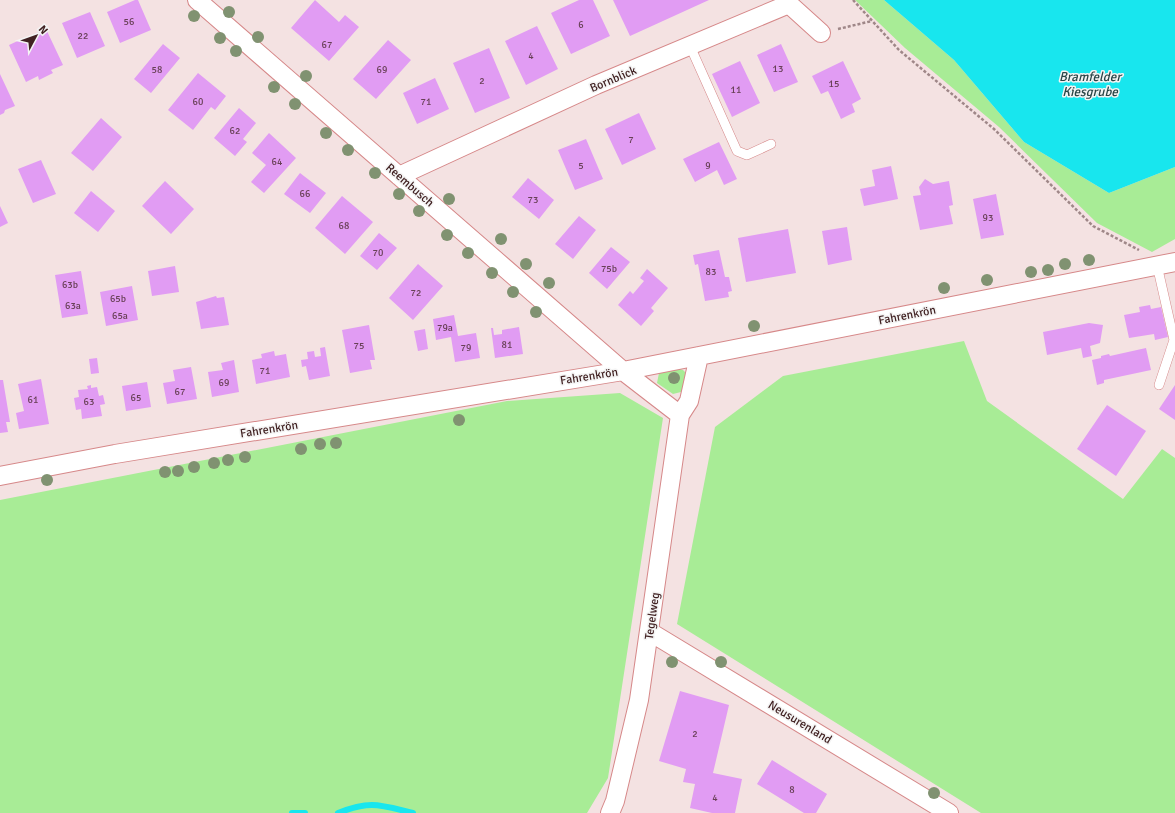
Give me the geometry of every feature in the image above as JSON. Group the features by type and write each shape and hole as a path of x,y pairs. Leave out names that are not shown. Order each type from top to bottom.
{"street":[{"name":"Reembusch","path":"198,0 623,371"},
{"name":"Bornblick","path":"399,176 596,85 789,4 821,33"},
{"name":"Fahrenkrön","path":"0,476 115,454 623,371 1175,262"},
{"name":"Tegelweg","path":"610,813 615,801 639,700 650,632 680,415 689,401 699,356"},
{"path":"623,371 680,415"},
{"name":"Neusurenland","path":"650,632 949,813"}],"lane":[{"path":"690,46 738,150 747,155 771,144"},
{"path":"1157,265 1174,340 1159,385"}],"path":[{"path":"853,0 899,50 994,129 1093,226 1147,254 1157,265"},
{"path":"821,33 873,21"}],"green space":[{"path":"855,0 884,0 954,60 1024,142 1109,193 1175,167 1175,239 1152,252 1097,223 999,127 905,48"},
{"path":"964,341 987,401 1123,499 1162,449 1175,458 1175,813 981,813 677,624 715,427 783,376"},
{"path":"676,368 683,370 687,374 684,387 681,392 673,394 657,383 659,373"},
{"path":"620,393 663,418 608,778 587,813 0,813 0,500 507,401"}],"water":[{"name":"Bramfelder Kiesgrube","path":"884,0 1175,0 1175,167 1109,193 1024,142 954,60"}],"building":[{"path":"138,0 151,30 120,43 107,12"},
{"path":"315,0 339,22 345,15 359,27 329,61 291,28"},
{"path":"579,0 593,0 610,36 571,54 551,13"},
{"path":"613,0 709,0 630,36"},
{"path":"90,12 105,46 77,58 62,23"},
{"path":"537,26 558,69 526,85 505,41"},
{"path":"46,29 63,65 51,70 53,73 39,80 38,76 26,82 9,45 22,39 24,43 34,38 33,35"},
{"path":"388,40 411,60 376,99 353,79"},
{"path":"163,44 180,58 151,93 134,79"},
{"path":"781,44 798,82 774,92 757,55"},
{"path":"489,48 510,98 475,113 453,63"},
{"path":"740,61 760,103 732,117 712,74"},
{"path":"843,61 861,99 852,104 855,112 841,119 828,91 821,94 812,76"},
{"path":"198,73 226,96 215,110 211,107 193,130 168,110"},
{"path":"0,74 15,106 5,110 4,113 0,115"},
{"path":"435,78 449,109 417,124 403,93"},
{"path":"239,108 256,123 243,139 247,142 235,156 214,138"},
{"path":"639,113 656,149 622,165 605,129"},
{"path":"101,118 122,137 93,171 71,153"},
{"path":"269,133 296,158 264,193 251,182 266,165 252,153"},
{"path":"586,139 603,179 575,190 558,150"},
{"path":"719,142 737,179 724,185 717,170 695,182 683,159"},
{"path":"41,160 56,194 33,203 18,169"},
{"path":"891,166 898,199 864,206 860,189 875,186 872,170"},
{"path":"300,173 326,193 310,213 284,194"},
{"path":"528,178 554,200 539,219 512,197"},
{"path":"925,179 933,184 949,181 953,205 949,206 953,224 920,230 913,196 921,195 919,187"},
{"path":"165,181 194,209 171,234 142,206"},
{"path":"91,191 115,211 98,232 74,213"},
{"path":"996,194 1004,235 981,239 973,199"},
{"path":"342,196 373,222 345,254 315,228"},
{"path":"0,206 8,223 0,227"},
{"path":"579,216 596,230 573,259 555,244"},
{"path":"847,227 852,260 828,265 822,231"},
{"path":"788,229 796,273 746,282 738,238"},
{"path":"379,233 397,248 377,270 360,256"},
{"path":"611,247 630,262 607,289 589,273"},
{"path":"719,250 725,277 729,277 732,291 728,292 729,297 705,301 698,264 695,265 693,255"},
{"path":"418,264 443,286 413,320 389,298"},
{"path":"175,266 179,292 152,296 148,271"},
{"path":"647,269 668,288 651,308 654,311 641,326 618,305 630,291 633,294 644,281 640,278"},
{"path":"81,271 88,314 62,318 55,275"},
{"path":"132,286 138,320 106,326 100,292"},
{"path":"216,296 217,298 224,297 229,325 201,329 196,302"},
{"path":"1150,305 1151,309 1161,307 1168,337 1155,340 1154,334 1129,338 1124,315 1140,312 1139,307"},
{"path":"454,315 458,336 476,333 480,358 455,362 451,337 436,340 433,319"},
{"path":"1089,323 1103,325 1100,343 1090,346 1092,356 1083,358 1081,348 1047,355 1043,332"},
{"path":"369,325 375,360 370,360 372,369 350,373 342,330"},
{"path":"519,327 523,354 495,358 491,328 493,328 494,335 502,334 502,330"},
{"path":"425,329 428,349 418,351 414,331"},
{"path":"325,347 330,376 309,380 306,366 302,367 301,360 308,359 307,352 314,351 315,357 321,356 320,348"},
{"path":"1146,348 1151,370 1104,380 1104,383 1097,385 1092,360 1109,354 1110,356"},
{"path":"274,351 275,356 286,354 290,377 256,384 252,360 262,358 261,354"},
{"path":"97,358 99,373 91,374 89,359"},
{"path":"234,360 239,392 212,397 208,372 223,370 221,363"},
{"path":"191,367 197,399 167,404 163,383 175,381 173,370"},
{"path":"41,379 49,424 19,429 16,413 24,411 18,384"},
{"path":"0,380 3,380 10,422 6,422 8,432 0,433"},
{"path":"147,382 151,407 126,411 122,386"},
{"path":"91,385 91,388 97,387 99,396 103,395 105,404 100,405 102,416 82,419 81,409 76,410 74,398 79,397 78,390 88,389 87,386"},
{"path":"1175,385 1175,420 1159,409"},
{"path":"1107,405 1146,431 1116,476 1077,449"},
{"path":"680,691 729,705 713,773 742,779 735,813 712,813 690,808 695,784 683,782 686,769 659,761"},
{"path":"772,760 827,794 816,813 804,813 757,784"}],"waterway":[{"path":"338,813 359,806 368,805 383,806 413,813"},
{"path":"292,813 305,813"}]}
